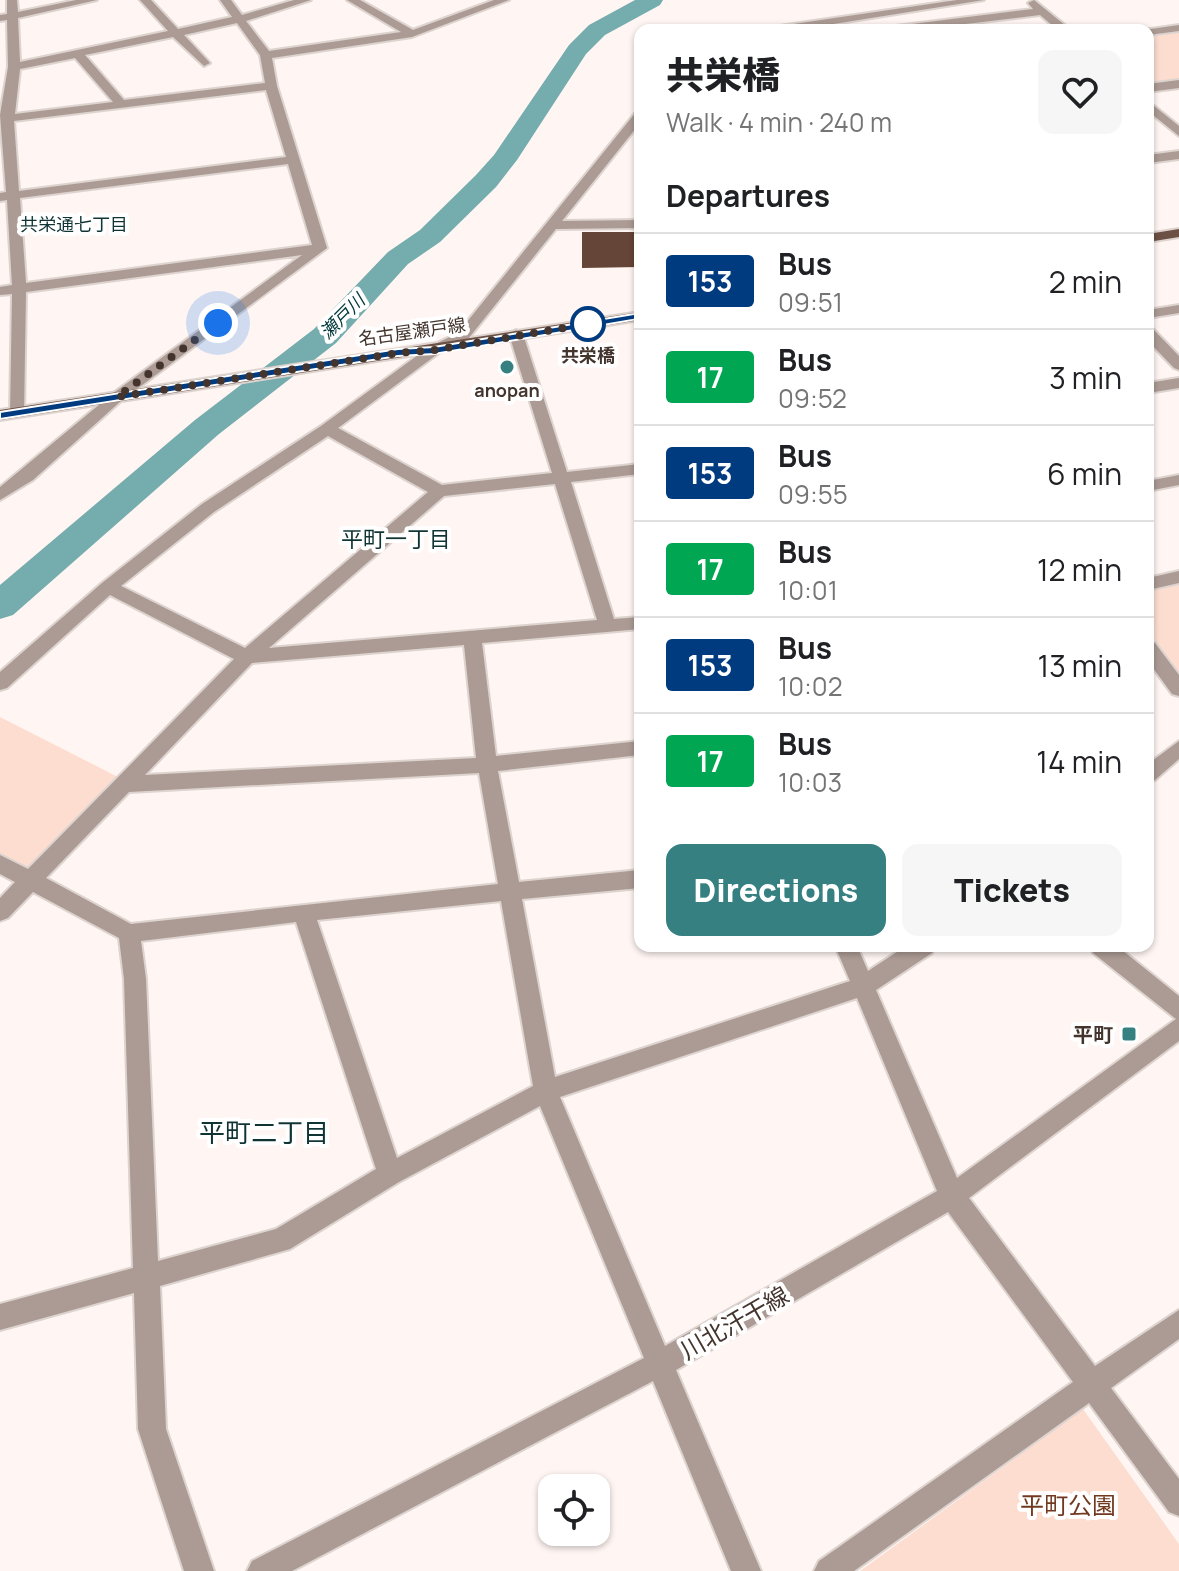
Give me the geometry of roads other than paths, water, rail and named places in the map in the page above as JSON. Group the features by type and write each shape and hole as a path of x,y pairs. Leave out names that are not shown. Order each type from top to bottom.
{"main road":[{"path":"1154,237 1179,233"},
{"name":"名古屋瀬戸線","path":"8,414 634,317"}],"street":[{"path":"8,414 19,289 6,196 4,119 14,67 6,17 12,0"},
{"path":"6,17 92,0"},
{"path":"145,0 204,63"},
{"path":"225,0 266,55 271,86 320,248"},
{"path":"14,67 241,19 306,0"},
{"path":"352,0 412,34"},
{"path":"477,0 489,7"},
{"path":"266,55 412,34 504,0"},
{"path":"809,24 979,0"},
{"path":"1030,0 1058,24"},
{"path":"937,24 1043,11"},
{"path":"856,16 864,24"},
{"path":"1154,31 1179,28"},
{"path":"77,53 121,104"},
{"path":"1154,87 1179,84"},
{"path":"4,119 271,86"},
{"path":"1154,110 1179,132"},
{"path":"0,683 108,587 208,508 327,429 434,350 463,336 634,123"},
{"path":"622,139 634,142"},
{"path":"1154,158 1179,155"},
{"path":"6,196 293,160"},
{"path":"553,225 634,224"},
{"path":"0,291 320,248"},
{"path":"0,495 27,476 117,397 320,248"},
{"path":"1154,313 1179,309"},
{"path":"516,334 608,627"},
{"path":"1154,338 1179,365"},
{"path":"1154,387 1179,383"},
{"path":"327,429 439,491"},
{"path":"0,912 247,657 439,491 634,470"},
{"path":"1154,485 1179,480"},
{"path":"1154,583 1179,577"},
{"path":"108,587 247,657 634,624"},
{"path":"472,638 487,765 546,1091 746,1571"},
{"path":"1154,656 1179,689"},
{"path":"1154,770 1179,748"},
{"path":"126,784 487,765 634,749"},
{"path":"0,864 129,933 510,890 634,880"},
{"path":"304,912 390,1174"},
{"path":"129,933 135,979 152,1429 199,1571"},
{"path":"849,952 952,1196 1179,1502"},
{"path":"0,1317 281,1240 390,1174 546,1091 863,986 915,952"},
{"path":"1108,952 1179,1010"},
{"name":"川北汗干線","path":"262,1571 661,1363 952,1196 1179,1028"},
{"path":"829,1571 1179,1323"}],"waterway":[{"name":"瀬戸川","path":"0,606 207,427 325,336 398,258 430,236 486,181 504,160 577,50 597,30 652,0"}],"place":[{"name":"共栄橋","path":"588,324"},
{"name":"anopan","path":"507,367"},
{"name":"平町","path":"1129,1034"}],"district":[{"name":"共栄通七丁目","path":"74,224"},
{"name":"平町一丁目","path":"396,539"},
{"name":"平町二丁目","path":"264,1132"}],"park label":[{"name":"平町公園","path":"1068,1504"}]}
